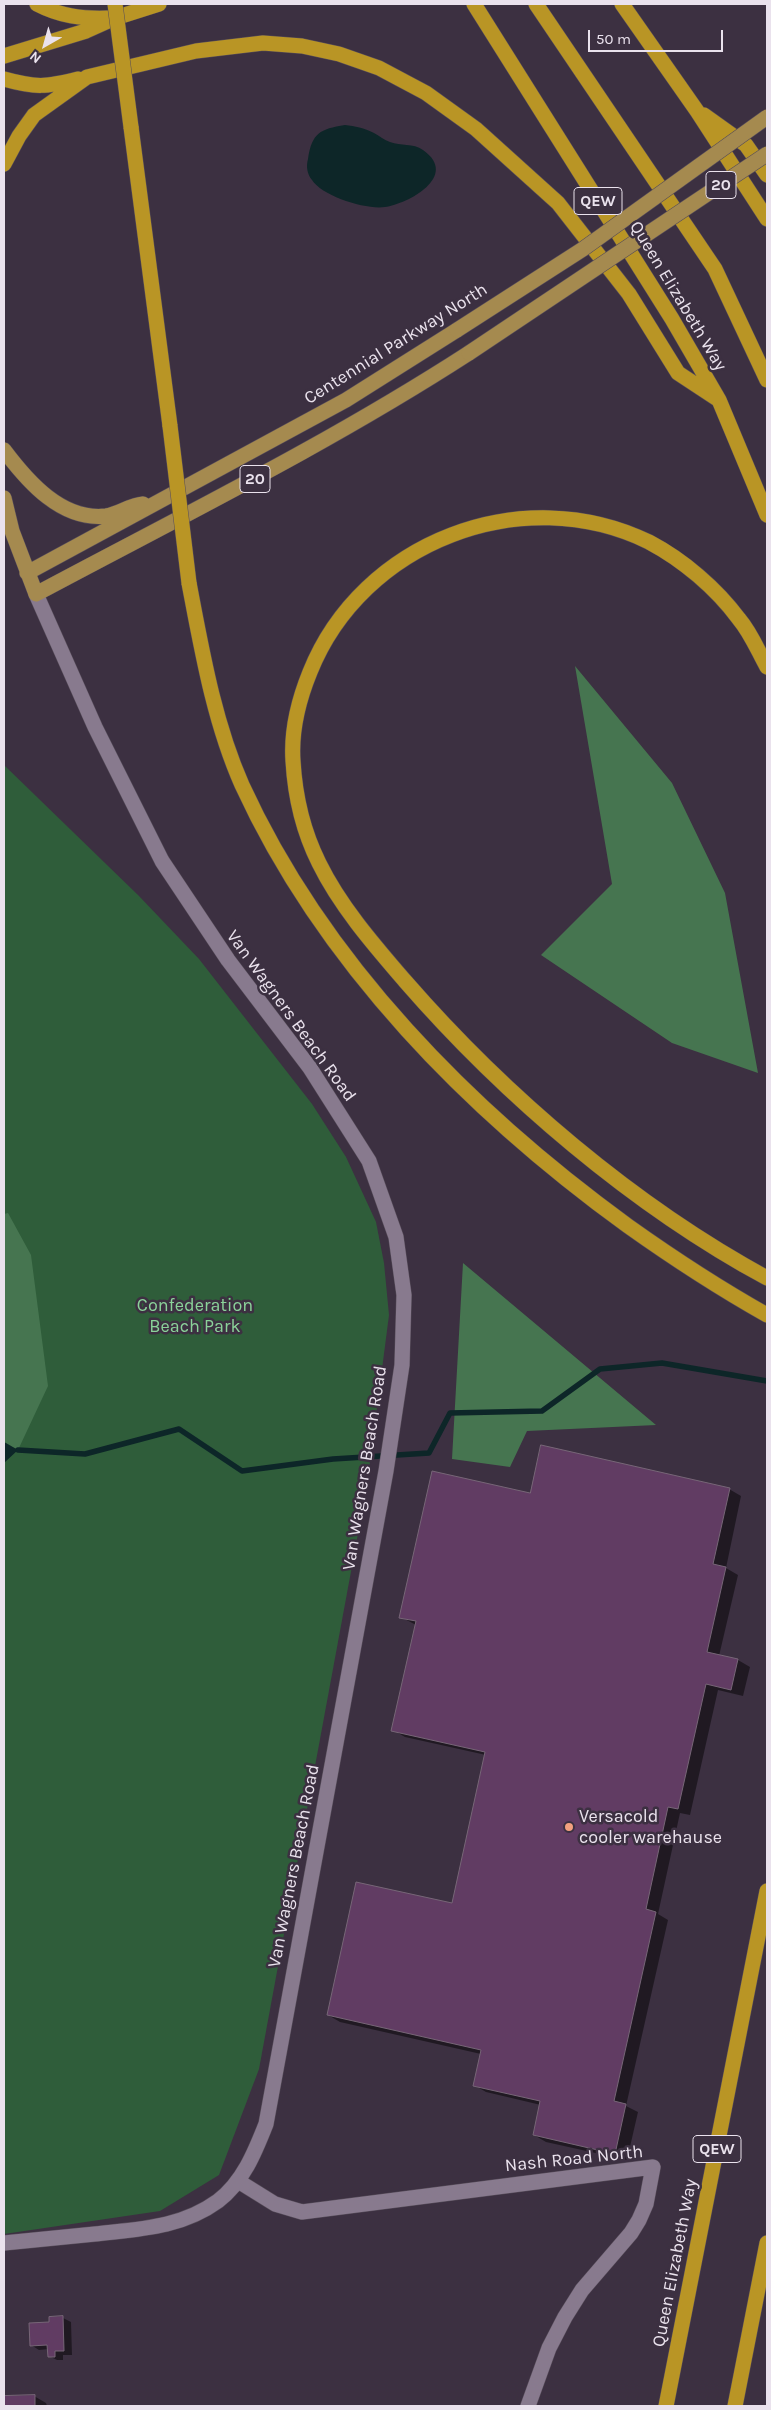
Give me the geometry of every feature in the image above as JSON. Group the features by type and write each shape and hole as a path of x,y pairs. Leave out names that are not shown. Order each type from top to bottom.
{"highway":[{"path":"37,4 53,12 81,19 159,4"},
{"name":"Queen Elizabeth Way","path":"474,4 672,319 719,400 767,515"},
{"name":"Queen Elizabeth Way","path":"536,4 715,269 767,380"},
{"path":"622,4 697,111 767,219"},
{"path":"4,56 86,31 115,11"},
{"path":"115,11 189,583 204,662 226,740 242,783 273,846 312,908 358,972 419,1043 497,1121 554,1170 678,1262 745,1303 767,1314"},
{"path":"4,79 30,86 53,85 196,51 263,44 302,46 330,52 379,68 426,93 476,129 558,203 629,294 678,373 719,400"},
{"path":"4,164 19,136 34,115 87,77"},
{"path":"697,111 746,144 767,175"},
{"path":"767,667 741,620 714,590 683,564 648,542 609,528 576,520 538,517 489,522 436,539 410,554 376,578 345,610 319,649 305,682 296,716 293,758 297,797 304,827 319,862 338,896 379,952 444,1026 524,1102 603,1169 670,1217 767,1278"},
{"name":"Queen Elizabeth Way","path":"666,2406 767,1891"},
{"path":"735,2406 767,2243"}],"main road":[{"name":"Centennial Parkway North","path":"27,573 346,400 583,249 767,117"},
{"name":"20","path":"36,594 251,482 344,430 469,353 767,154"},
{"path":"4,450 20,472 46,497 83,516 107,516 139,505 157,503"},
{"path":"4,498 12,530 36,594"}],"street":[{"name":"Van Wagners Beach Road","path":"4,2244 161,2227 198,2213 219,2200 238,2181 253,2157 266,2124 386,1471 402,1365 404,1295 396,1237 369,1161 310,1068 228,960 162,861 95,727 36,594"},
{"name":"Nash Road North","path":"238,2181 275,2204 302,2212 653,2167 646,2204 639,2220 631,2233 582,2290 564,2317 549,2348 528,2406"}],"green space":[{"path":"575,666 672,783 725,893 758,1073 672,1043 541,955 612,884"},
{"name":"Confederation Beach Park","path":"4,765 139,896 199,959 312,1104 346,1157 376,1222 384,1263 389,1315 367,1485 259,2069 219,2175 160,2211 4,2234"},
{"path":"8,1213 31,1255 48,1386 18,1450 4,1442 4,1214"},
{"path":"463,1263 656,1425 527,1431 510,1467 452,1459"}],"shaded area":[{"path":"345,125 367,130 390,142 415,146 423,150 433,160 436,169 433,179 417,195 395,205 385,207 356,204 325,191 317,186 308,173 307,164 312,143 323,131"},
{"path":"4,1442 18,1450 4,1463"}],"building":[{"path":"541,1445 730,1488 713,1564 726,1567 707,1652 738,1659 731,1690 706,1684 678,1809 668,1807 646,1909 656,1912 614,2101 626,2104 615,2154 533,2135 540,2101 473,2086 481,2050 327,2015 356,1882 452,1903 485,1752 391,1731 416,1621 399,1618 432,1471 530,1493"},
{"path":"63,2316 64,2351 55,2351 55,2357 48,2357 47,2345 30,2346 29,2323 49,2322 49,2317"},
{"path":"35,2395 35,2406 4,2406 4,2396"}],"waterway":[{"path":"18,1450 85,1454 179,1429 242,1471 333,1459 429,1453 450,1413 542,1411 600,1369 662,1363 767,1381"}],"place":[{"name":"Versacold cooler warehause","path":"569,1827"}]}
